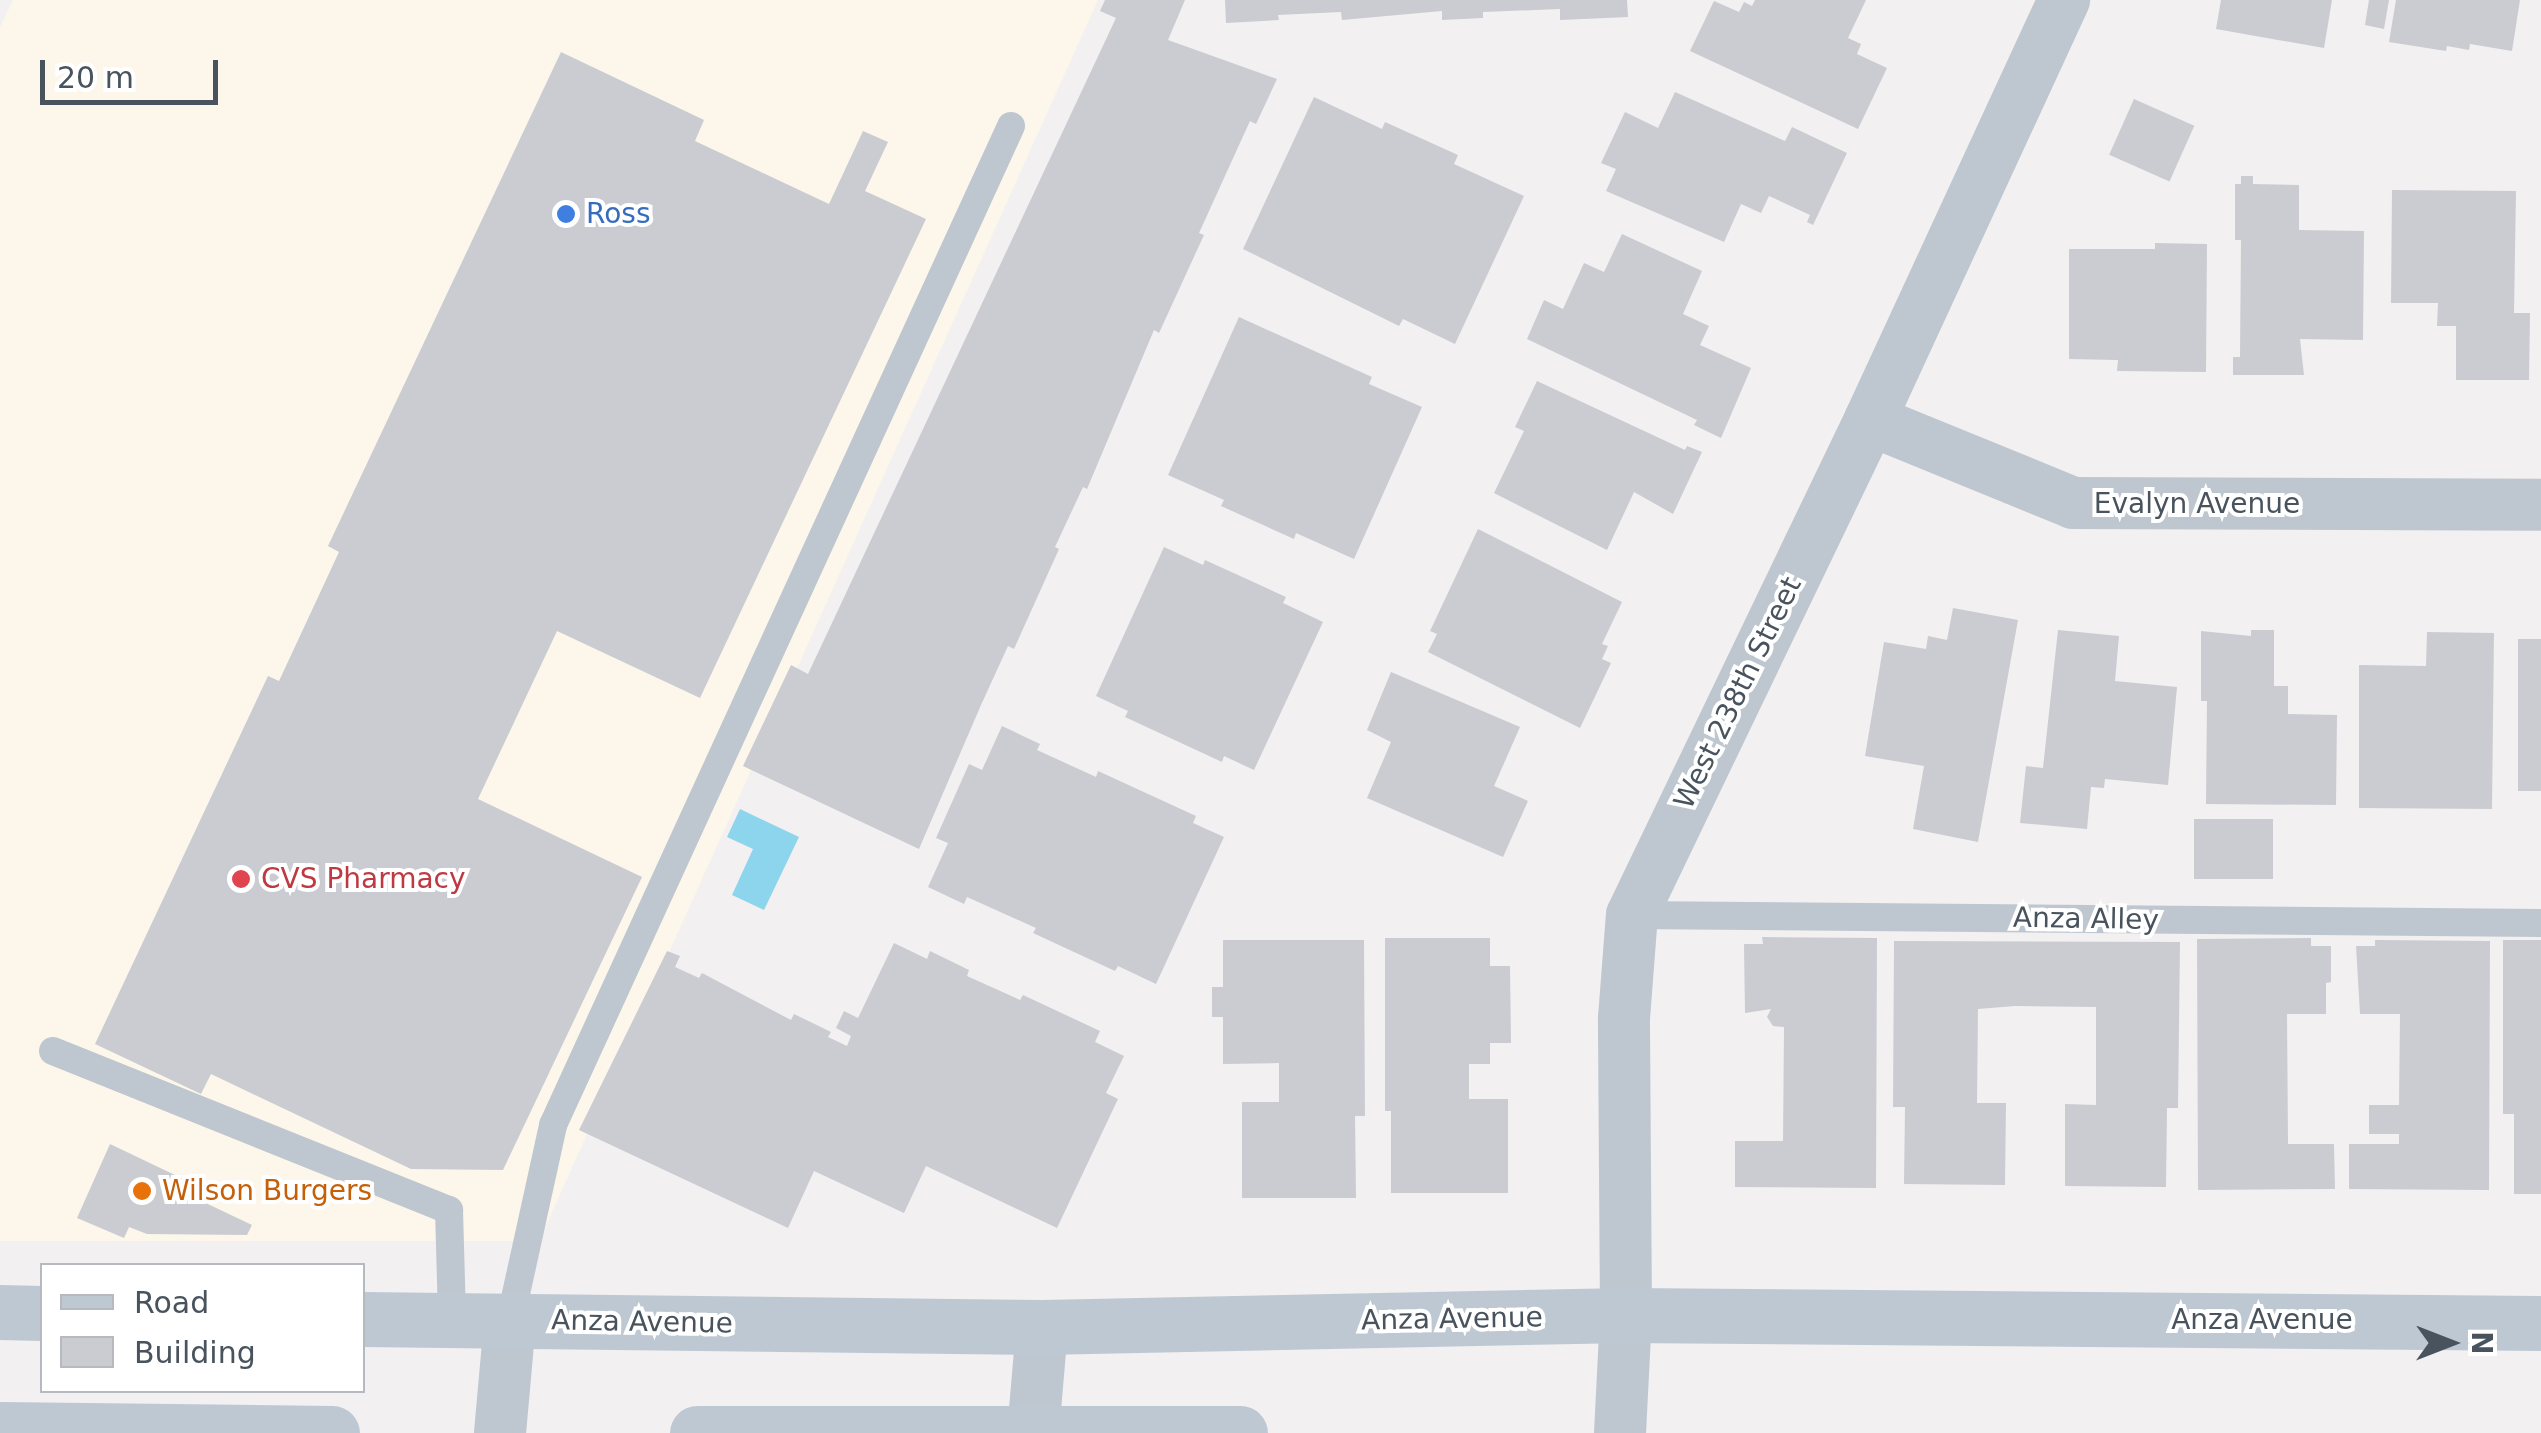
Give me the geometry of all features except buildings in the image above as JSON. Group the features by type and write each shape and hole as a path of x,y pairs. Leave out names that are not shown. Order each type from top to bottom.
{"main road":[{"path":"0,1312 40,1313"},
{"name":"Anza Avenue","path":"365,1319 1042,1327 1626,1316 2541,1322"},
{"path":"0,1430 332,1433"},
{"path":"697,1433 1240,1433"}],"street":[{"name":"West 238th Street","path":"1620,1433 1626,1316 1624,1018 1632,914 1870,420 2064,0"},
{"name":"Evalyn Avenue","path":"1870,420 2072,503 2541,505"},
{"path":"500,1433 510,1321"},
{"path":"1033,1432 1042,1327"}],"lane":[{"path":"510,1321 552,1125 1011,126"},
{"name":"Anza Alley","path":"1632,914 2541,923"},
{"path":"53,1051 449,1210 452,1320"}],"shaded area":[{"path":"13,0 1098,0 539,1241 0,1241 0,27"}],"water":[{"path":"740,809 799,837 764,910 732,895 753,849 727,837"}],"place":[{"name":"Ross","path":"566,214"},
{"name":"CVS Pharmacy","path":"241,879"},
{"name":"Wilson Burgers","path":"142,1191"}]}
